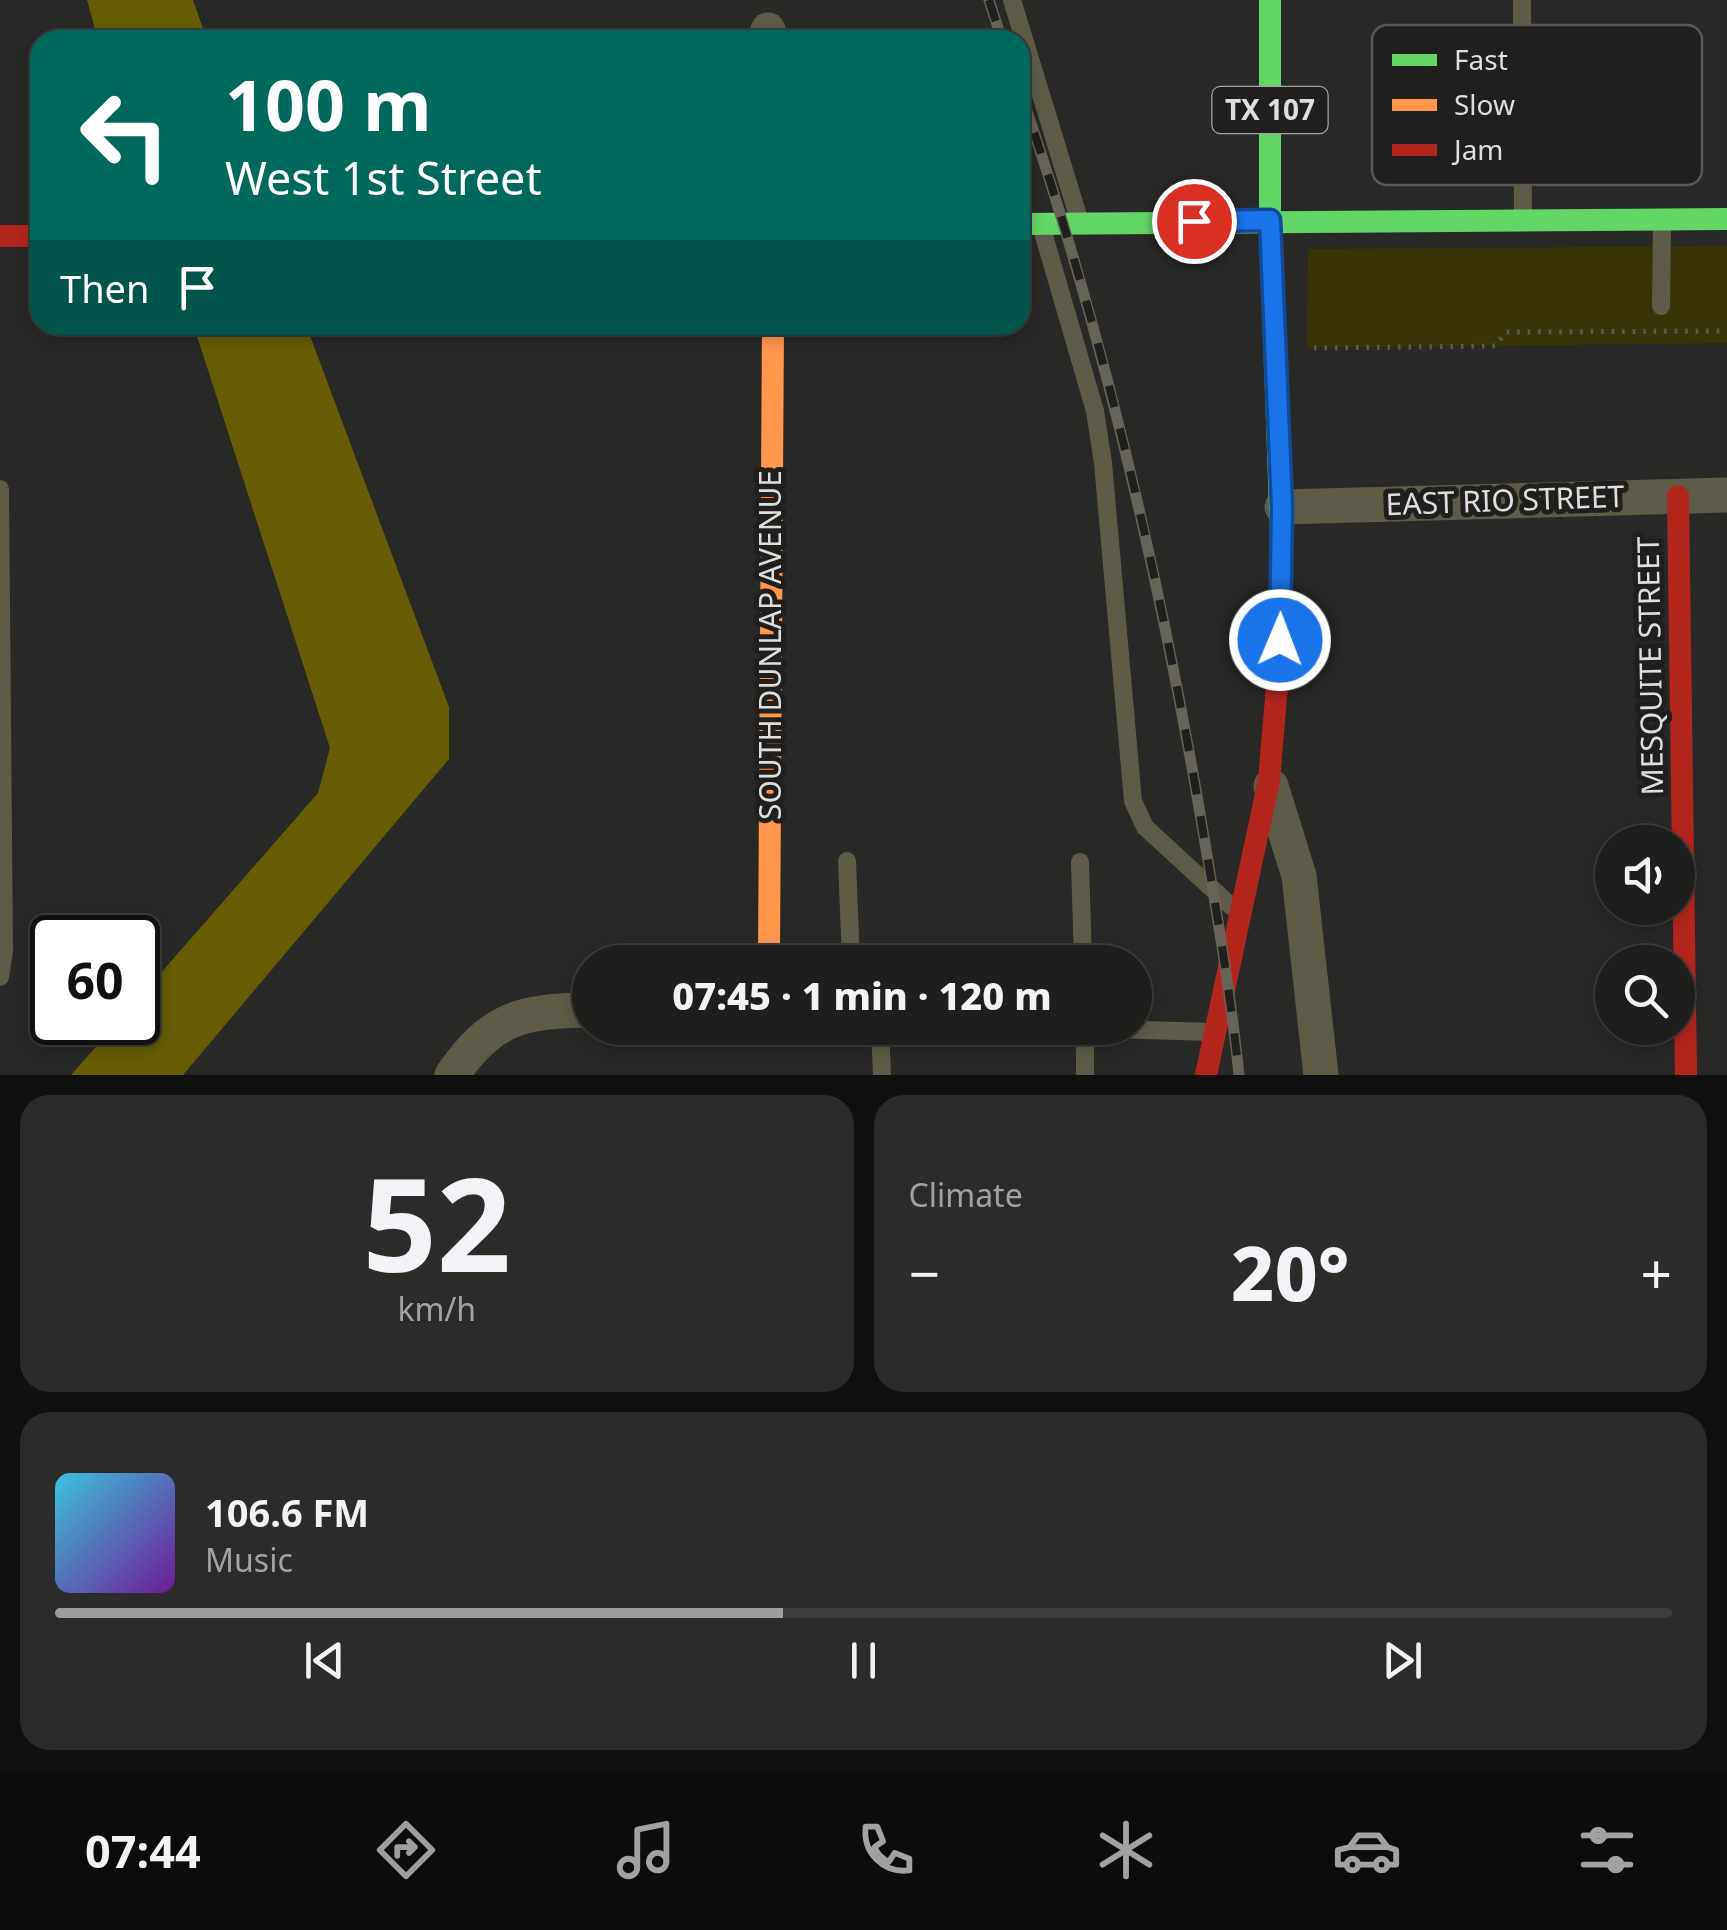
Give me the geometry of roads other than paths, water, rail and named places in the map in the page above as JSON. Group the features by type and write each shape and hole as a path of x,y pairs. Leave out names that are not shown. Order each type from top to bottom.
{"street":[{"name":"TX 107","path":"1206,1075 1269,780 1280,640 1282,507 1270,220 1270,0"},
{"path":"1030,224 1727,219"},
{"path":"0,236 30,236"},
{"name":"SOUTH DUNLAP AVENUE","path":"769,945 772,335"},
{"name":"EAST RIO STREET","path":"1282,507 1727,495"},
{"name":"MESQUITE STREET","path":"1678,496 1686,1075"},
{"path":"1269,780 1299,876 1321,1075"},
{"path":"452,1075 477,1039 537,1011 572,1010"}],"lane":[{"path":"1012,0 1021,30"},
{"path":"1030,59 1080,223"},
{"path":"1522,185 1522,220"},
{"path":"1661,306 1662,219"},
{"path":"1030,224 1095,411 1133,801 1145,827 1240,914"},
{"path":"0,489 4,950 0,976"},
{"path":"847,862 850,945"},
{"path":"1080,862 1082,945"},
{"path":"1152,1030 1218,1032"},
{"path":"881,1045 882,1075"},
{"path":"1085,1045 1086,1075"}],"railway":[{"path":"989,0 999,30"},
{"path":"1030,120 1075,263 1143,525 1196,790 1239,1075"}]}
